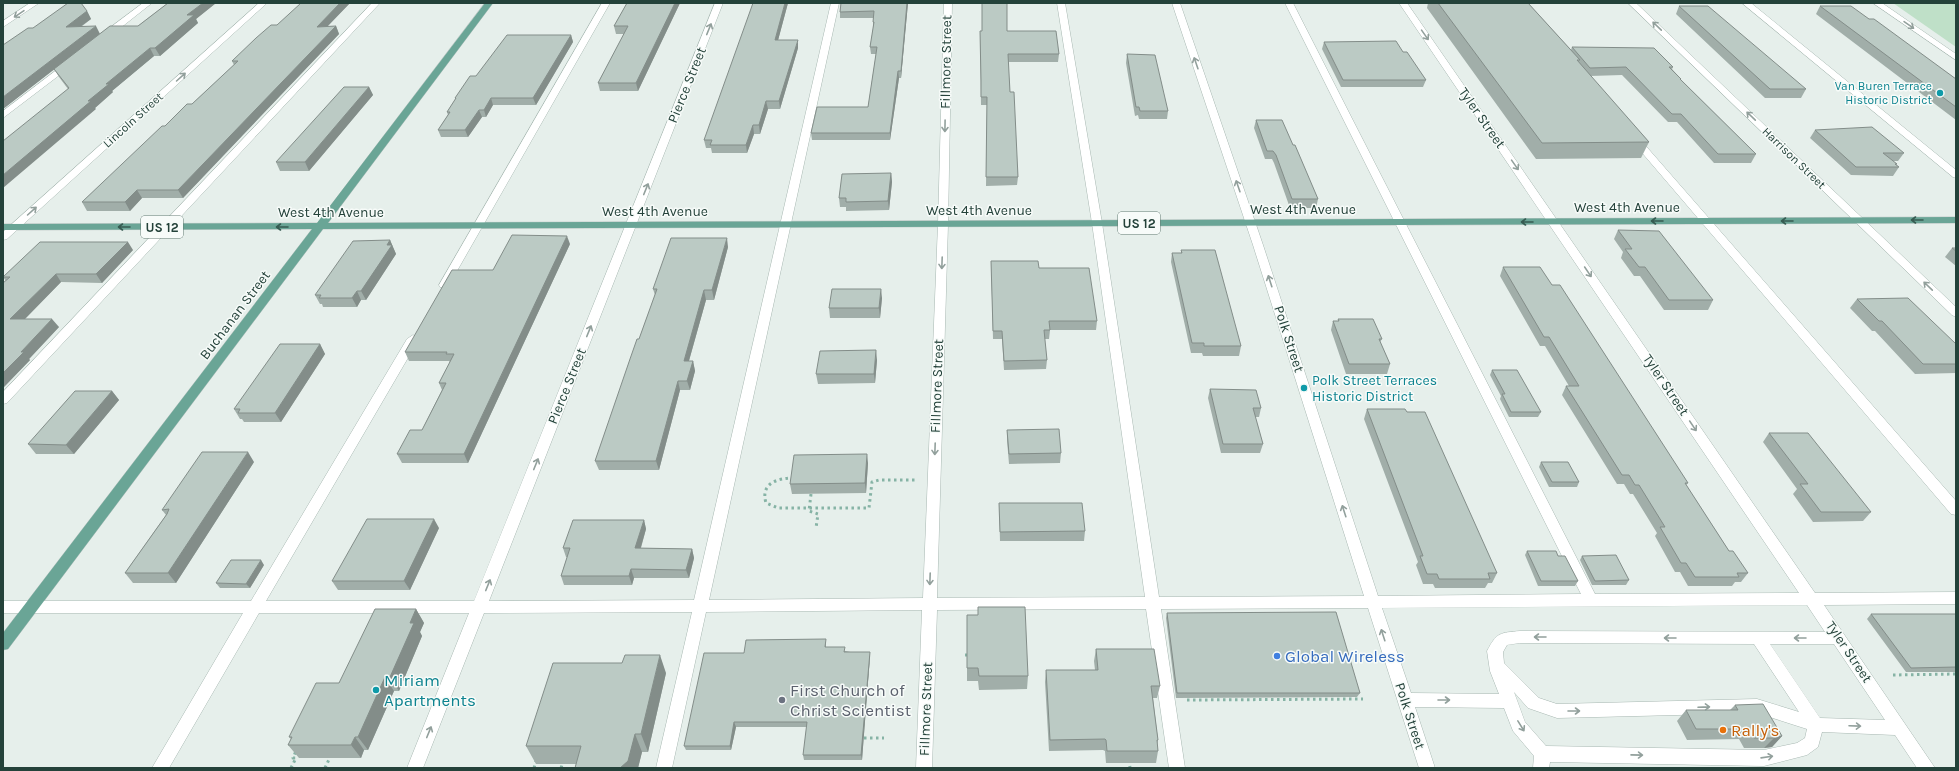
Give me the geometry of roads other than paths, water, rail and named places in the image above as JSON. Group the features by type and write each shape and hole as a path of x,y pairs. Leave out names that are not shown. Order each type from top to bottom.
{"main road":[{"name":"Buchanan Street","path":"3,644 489,3"},
{"name":"West 4th Avenue","path":"3,227 1956,220"}],"street":[{"path":"3,24 35,3"},
{"path":"98,42 148,3"},
{"name":"Lincoln Street","path":"3,237 263,3"},
{"path":"3,400 376,3"},
{"path":"438,294 606,3"},
{"name":"Pierce Street","path":"415,768 719,3"},
{"path":"664,768 835,3"},
{"name":"Fillmore Street","path":"924,768 943,224 948,3"},
{"path":"1062,3 1097,223 1177,768"},
{"name":"Polk Street","path":"1176,3 1251,223 1426,768"},
{"path":"1289,3 1591,600"},
{"name":"Tyler Street","path":"1403,3 1927,768"},
{"name":"Harrison Street","path":"1632,3 1956,313"},
{"path":"1746,3 1956,175"},
{"path":"1877,3 1956,58"},
{"path":"3,116 79,57"},
{"path":"1626,129 1704,221 1956,510"},
{"path":"160,768 419,329"},
{"path":"3,607 479,607 1152,604 1372,601 1956,598"},
{"path":"1758,638 1816,725 1812,742 1801,750 1764,758 1541,761 1519,726 1497,664 1495,651 1503,639 1758,638 1839,638"},
{"path":"1497,664 1534,703 1557,711 1757,706 1816,725 1900,728"},
{"path":"1404,700 1510,701"}],"place":[{"name":"Van Buren Terrace Historic District","path":"1940,93"},
{"name":"Polk Street Terraces Historic District","path":"1304,388"},
{"name":"Global Wireless","path":"1277,656"},
{"name":"Miriam Apartments","path":"376,690"},
{"name":"First Church of Christ Scientist","path":"782,700"},
{"name":"Rally's","path":"1723,730"}]}
